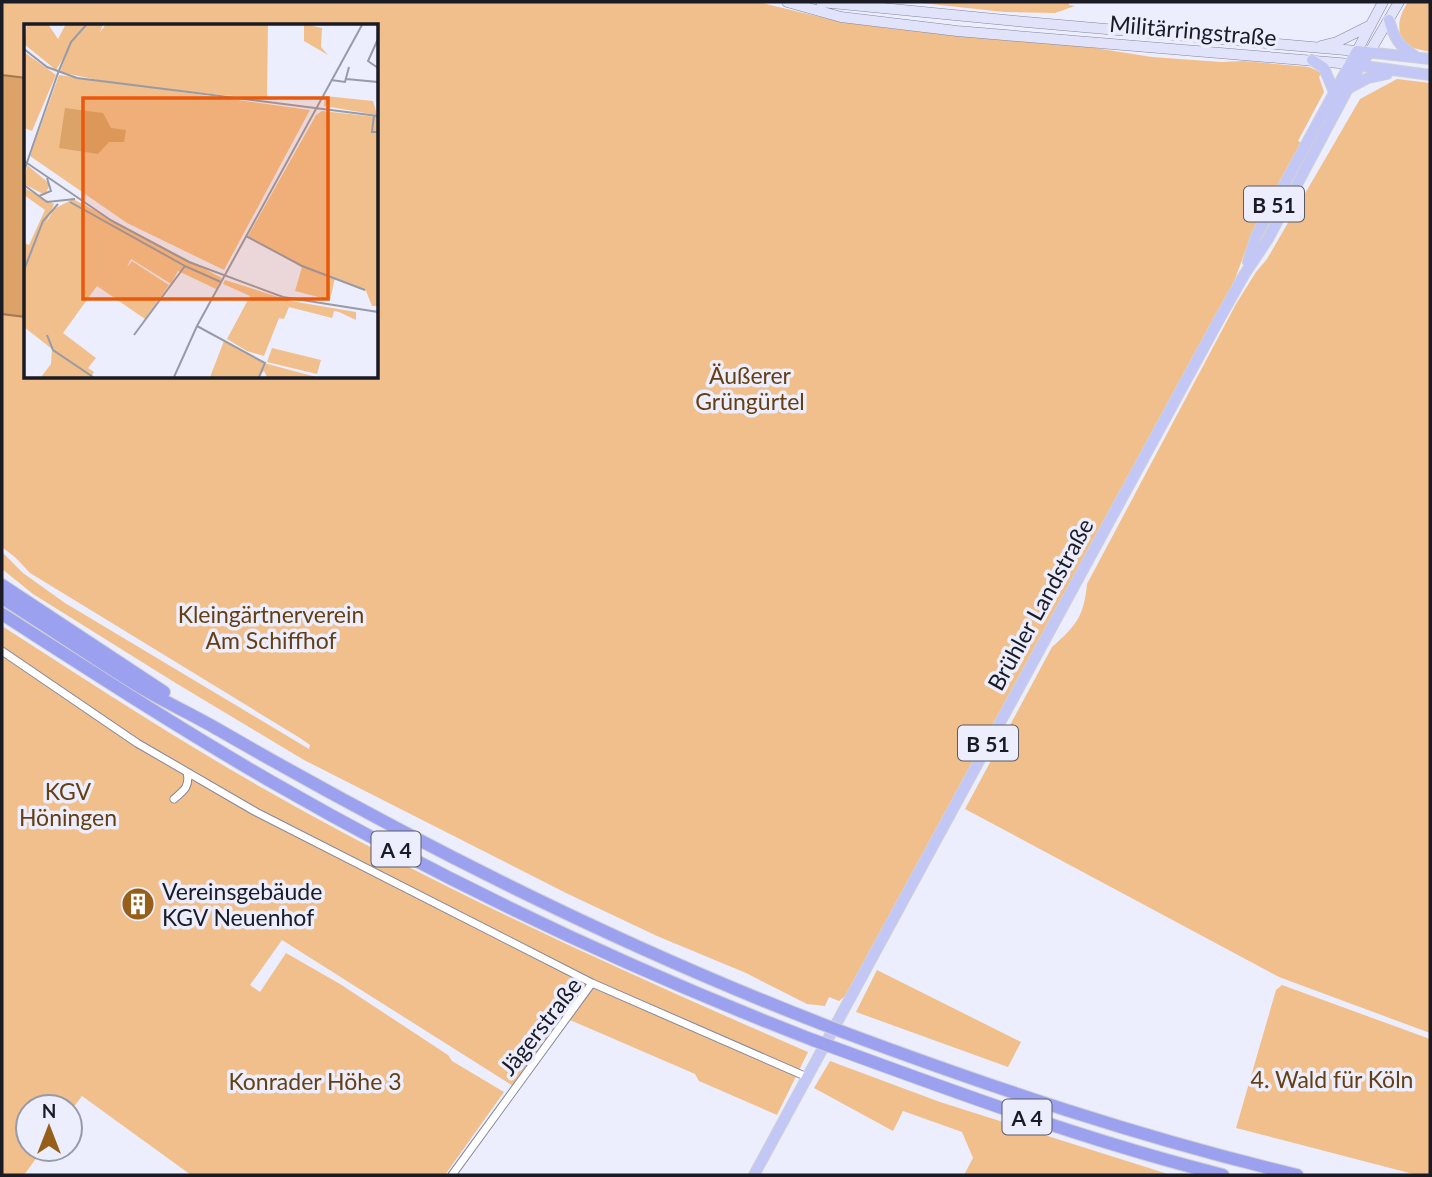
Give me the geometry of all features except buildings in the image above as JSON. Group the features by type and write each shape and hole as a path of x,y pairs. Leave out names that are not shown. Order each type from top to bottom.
{"highway":[{"name":"A 4","path":"2,585 146,680 189,712"},
{"name":"A 4","path":"2,597 141,688 189,712 359,810 517,891 713,980 950,1073 1192,1149 1297,1175"},
{"name":"A 4","path":"2,614 166,719 274,783 437,871 620,961 813,1040 1013,1113 1168,1161 1223,1175"}],"main road":[{"name":"Militärringstraße","path":"787,2 841,17 924,27 1098,44 1312,60 1430,75"},
{"name":"Militärringstraße","path":"821,2 1430,59"},
{"path":"1357,51 1383,2"},
{"path":"1370,53 1399,2"},
{"path":"1389,20 1394,37 1401,47 1418,58"},
{"path":"1313,48 1337,42 1371,25"},
{"name":"Brühler Landstraße","path":"754,1175 1244,275 1268,239 1348,89 1357,51"},
{"name":"Brühler Landstraße","path":"1244,275 1256,236 1334,92 1355,65 1370,53"},
{"path":"1312,60 1324,68 1334,92"},
{"path":"1348,89 1368,78 1399,71"}],"street":[{"path":"2,651 137,743 268,818 592,983"},
{"path":"174,799 186,789 189,782 187,772"},
{"name":"Jägerstraße","path":"452,1175 592,983 807,1077"}],"green space":[{"name":"Äußerer Grüngürtel","path":"2,2 758,2 837,21 895,29 1076,45 1152,57 1309,67 1322,73 1319,77 1324,92 1298,141 1302,143 1248,244 1233,284 864,963 845,996 839,1001 829,997 825,1006 807,1004 746,973 657,936 566,893 304,760 33,594 2,569 2,552 23,573 65,603 309,749 310,745 300,738 30,573 2,547"},
{"path":"912,2 1069,2 1069,5 1075,6 1055,13 1004,12"},
{"path":"1408,2 1430,2 1430,52 1405,46 1402,40 1399,24"},
{"path":"1397,79 1430,83 1430,1033 1279,977 965,809 1052,647 1077,620 1084,604 1087,584 1236,304 1267,259 1360,99"},
{"path":"2,626 199,751 332,827 466,896 808,1052 777,1115 699,1081 695,1074 570,1020 553,1009 542,1025 551,1032 513,1086 282,940 250,985 260,992 286,953 340,984 448,1055 452,1061 504,1092 445,1175 191,1175 84,1097 84,1093 14,1093 14,1163 33,1163 24,1175 2,1175"},
{"path":"877,970 1021,1042 1008,1067 856,1012"},
{"name":"4. Wald für Köln","path":"1282,985 1430,1039 1430,1175 1417,1175 1236,1128 1276,990"},
{"path":"830,1061 940,1102 1171,1175 964,1175 973,1158 962,1132 903,1111 893,1131 814,1088"}],"shaded area":[{"path":"2,75 24,78 24,317 2,314"}],"place":[{"name":"Vereinsgebäude KGV Neuenhof","path":"138,904"}],"park label":[{"name":"Kleingärtnerverein Am Schiffhof","path":"271,627"},
{"name":"KGV Höningen","path":"68,804"},
{"name":"Konrader Höhe 3","path":"315,1081"}]}
